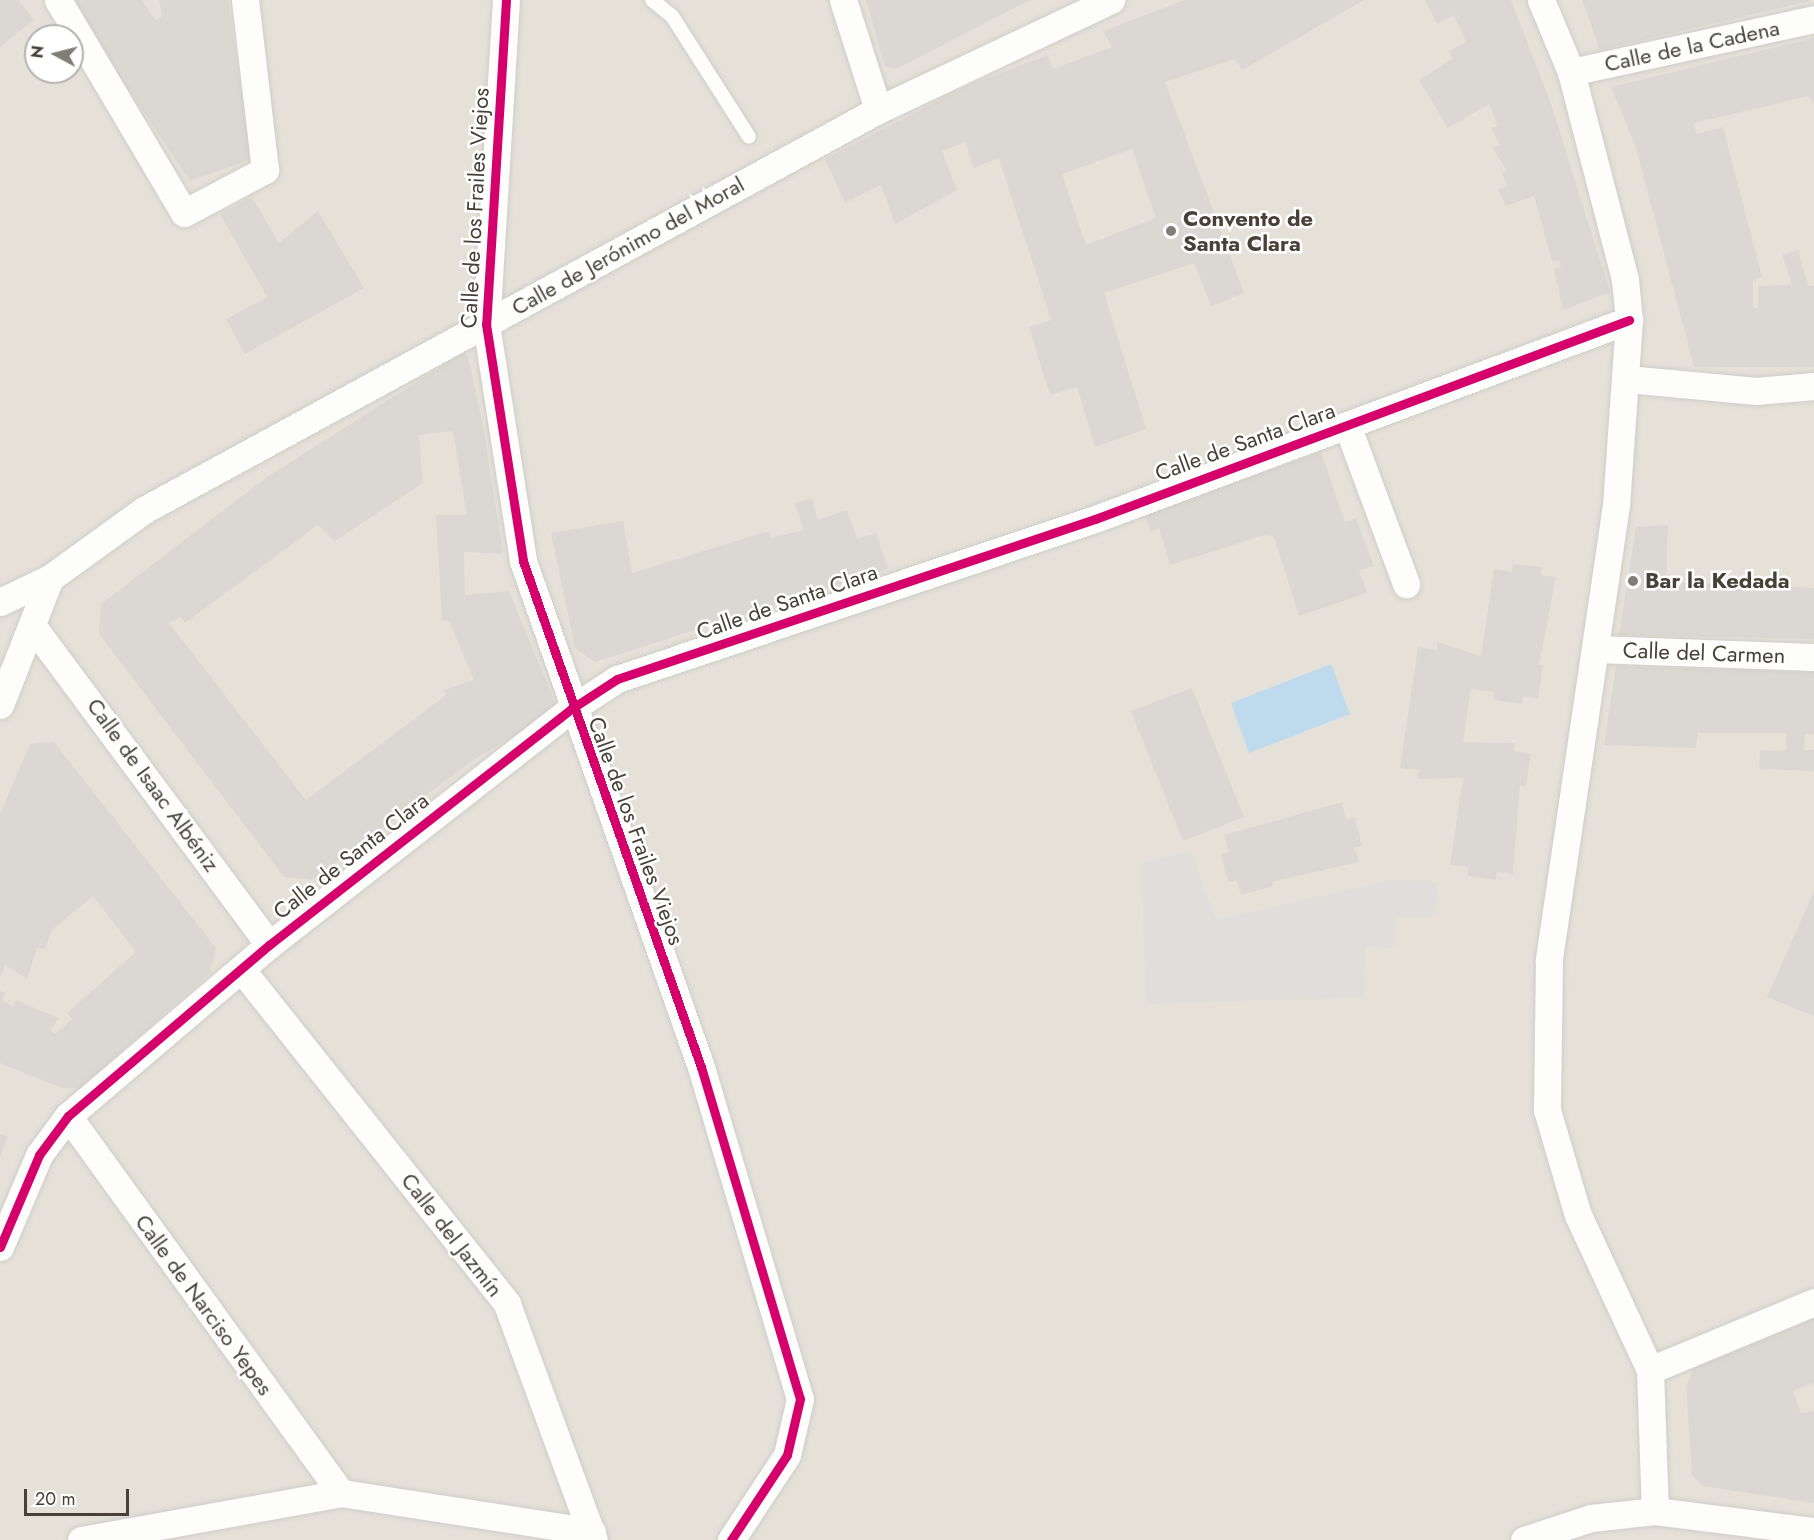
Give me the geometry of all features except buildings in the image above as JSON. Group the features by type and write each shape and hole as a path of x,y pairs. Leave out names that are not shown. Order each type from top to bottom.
{"street":[{"path":"58,0 184,213 265,170 245,0"},
{"name":"Calle de los Frailes Viejos","path":"506,0 486,324 523,561 571,709 701,1067 800,1399 787,1455 731,1540"},
{"path":"843,0 878,110"},
{"name":"Calle de Jerónimo del Moral","path":"0,602 50,578 144,510 878,110 1112,0"},
{"path":"1541,0 1571,72 1625,280 1629,320 1627,379 1595,649 1549,961 1547,1110 1578,1215 1650,1370 1655,1511"},
{"name":"Calle de la Cadena","path":"1571,72 1814,19"},
{"name":"Calle de Santa Clara","path":"0,1247 39,1155 68,1116 268,945 571,709 617,680 1095,519 1629,320"},
{"path":"1627,379 1756,391 1814,386"},
{"name":"Calle de Santa Clara","path":"1347,425 1406,584"},
{"path":"0,705 34,628 50,578"},
{"name":"Calle de Isaac Albéniz","path":"34,628 268,945"},
{"name":"Calle del Carmen","path":"1595,649 1814,657"},
{"name":"Calle del Jazmín","path":"241,969 507,1305 593,1536"},
{"name":"Calle de Narciso Yepes","path":"68,1116 341,1493"},
{"path":"1650,1370 1814,1302"},
{"path":"81,1540 341,1493 593,1536"},
{"path":"1533,1538 1591,1518 1655,1511 1814,1531"}],"lane":[{"path":"652,0 672,16 749,137"}],"shaded area":[{"path":"0,0 1814,0 1814,1540 0,1540"},
{"path":"1191,851 1216,920 1391,880 1438,882 1434,917 1395,917 1394,948 1365,947 1364,997 1146,1004 1141,863"}],"water":[{"path":"1331,664 1350,714 1249,753 1231,703"}],"cycle path":[{"path":"506,0 486,324 523,561 701,1067 800,1399 787,1455 731,1540"},
{"path":"0,1247 39,1155 68,1116 269,945 571,709 617,679 1095,519 1629,320"}],"place":[{"name":"Convento de Santa Clara","path":"1171,231"},
{"name":"Bar la Kedada","path":"1633,581"}]}
